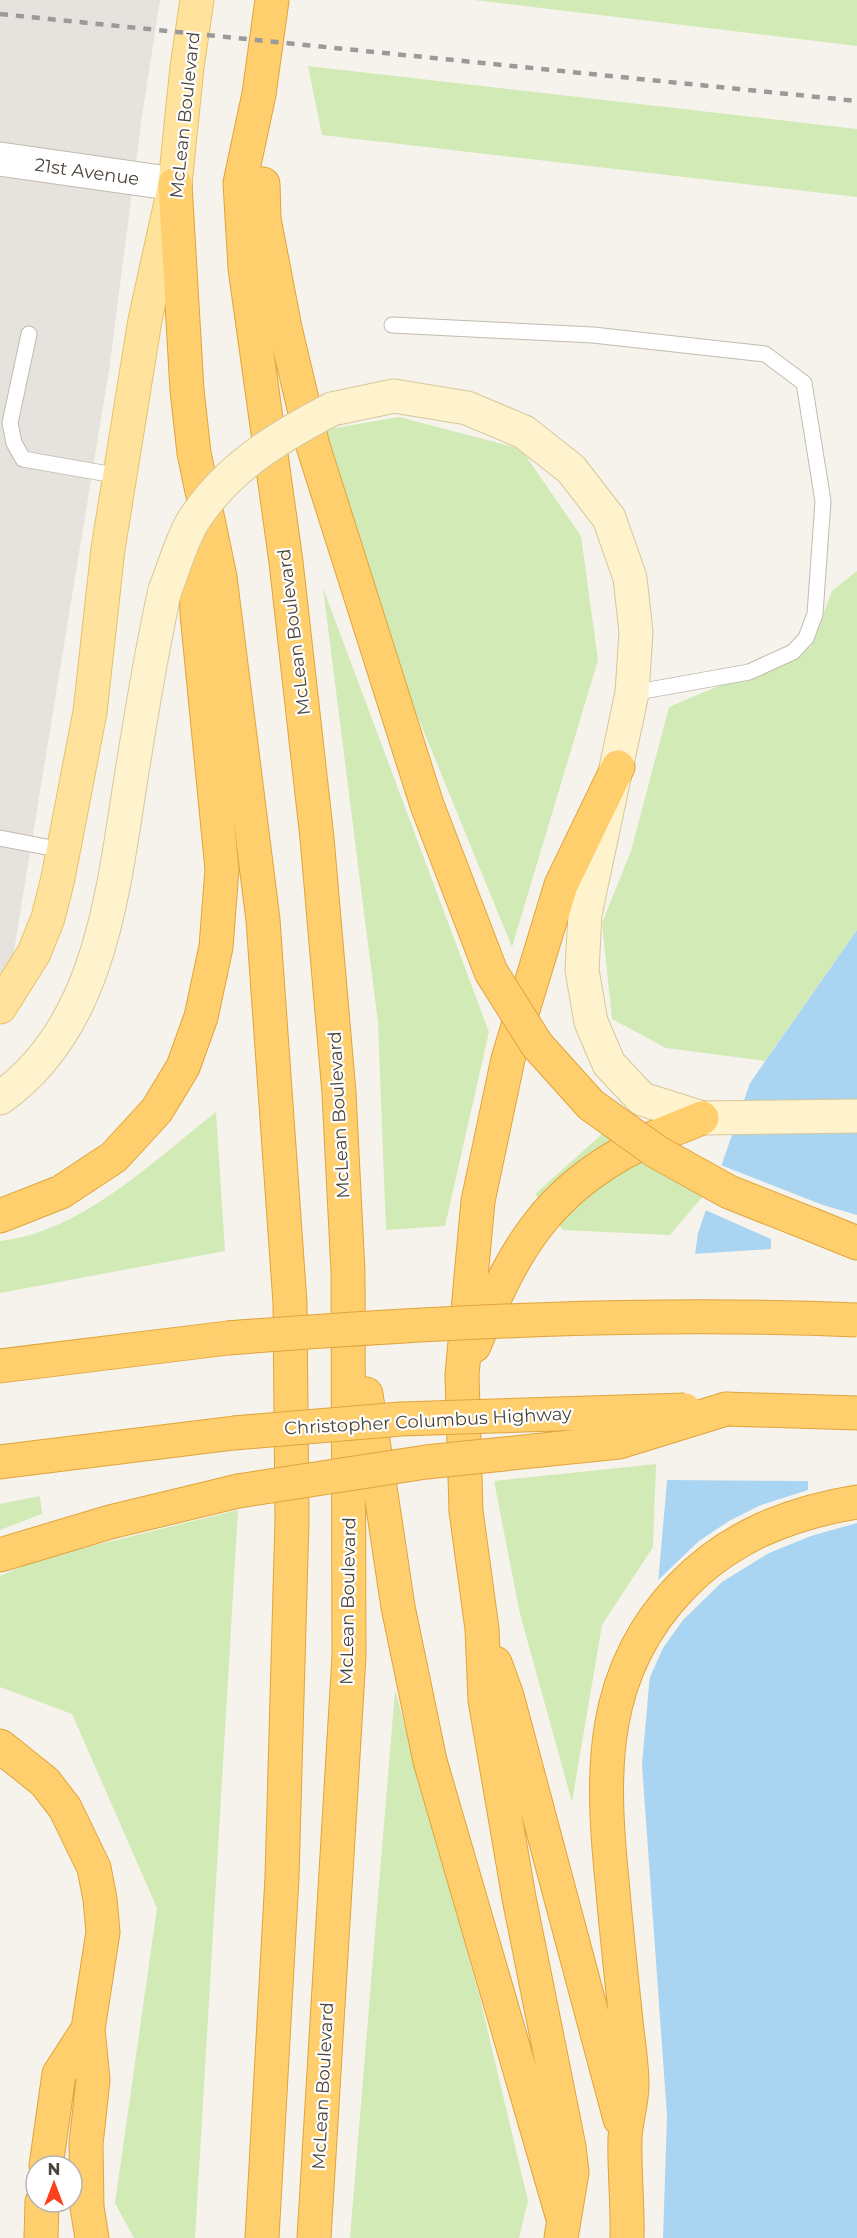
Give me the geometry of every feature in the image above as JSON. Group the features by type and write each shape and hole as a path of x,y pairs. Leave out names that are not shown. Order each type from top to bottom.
{"highway":[{"name":"McLean Boulevard","path":"272,0 259,94 240,183 245,268 286,562 317,838 339,1093 348,1272 349,1656 314,2238"},
{"path":"259,94 264,219 285,328 313,446 427,805 491,972 537,1045 591,1105 657,1152 729,1192 857,1243"},
{"name":"McLean Boulevard","path":"175,184 180,303 194,453 220,577 263,920 290,1304 292,1519 282,1877 262,2238"},
{"path":"0,1216 61,1192 114,1158 157,1110 183,1067 201,1017 216,947 222,868 197,614 194,453"},
{"path":"562,2229 572,2172 569,2146 519,1898 484,1700 482,1629 466,1511 462,1375 478,1201 508,1059 561,885 618,767"},
{"path":"462,1375 492,1302 517,1253 549,1209 585,1176 630,1150 702,1118"},
{"path":"348,1272 398,1607 430,1761 562,2229"},
{"path":"0,1366 228,1338 390,1325 522,1319 679,1317 857,1320"},
{"path":"0,1555 110,1522 238,1491 426,1462 619,1442 726,1409"},
{"name":"Christopher Columbus Highway","path":"0,1462 234,1433 401,1419 726,1409 857,1413"},
{"path":"627,2238 625,2138 632,2085 605,1812 606,1758 610,1724 619,1690 648,1628 669,1600 693,1575 745,1537 806,1512 857,1502"},
{"path":"482,1629 507,1696 625,2138"},
{"path":"0,1746 45,1782 65,1808 94,1868 103,1932 88,2029 93,2079 86,2144 87,2207 92,2238"},
{"path":"48,2154 59,2074 88,2029"},
{"path":"41,2238 42,2214"}],"main road":[{"name":"McLean Boulevard","path":"175,184 187,67 197,0"},
{"path":"0,1007 25,969 44,927 62,850 90,712 108,549 145,320 175,184"},
{"path":"0,1098 21,1083 63,1030 92,970 111,900 151,653 165,590 192,522 230,475 278,437 332,409 394,396 467,408 524,432 571,469 609,518 630,578 636,632 632,693 585,914 582,970 591,1022 609,1064 642,1099 702,1118 857,1116"}],"street":[{"name":"21st Avenue","path":"0,159 175,184"}],"lane":[{"path":"392,325 593,335 765,354 804,383 823,501 815,614 806,638 793,652 749,672 632,693"},
{"path":"28,334 10,423 14,443 23,459 120,476"},
{"path":"0,838 62,850"}],"shaded area":[{"path":"0,0 160,0 141,123 109,370 10,975 0,981"}],"green space":[{"path":"474,0 857,0 857,46"},
{"path":"308,66 857,129 857,197 322,135"},
{"path":"399,417 521,449 581,536 598,660 512,947 397,666 323,430"},
{"path":"857,571 857,930 765,1061 666,1048 612,1019 602,923 631,851 669,707 811,647 832,591"},
{"path":"323,588 489,1032 445,1226 386,1230 378,1023"},
{"path":"216,1112 225,1251 0,1293 0,1241 30,1235 59,1224 88,1209 142,1172"},
{"path":"602,1134 705,1194 670,1235 563,1230 535,1194"},
{"path":"656,1464 653,1547 602,1625 572,1802 520,1614 494,1481"},
{"path":"40,1496 42,1514 0,1530 0,1504"},
{"path":"238,1510 195,2238 134,2238 115,2203 157,1908 72,1714 0,1687 0,1576 39,1559"},
{"path":"395,1690 480,1998 528,2201 519,2238 350,2238"}],"water":[{"path":"857,930 857,2238 663,2238 667,2116 642,1765 673,1413 698,1233 750,1083"}],"pier":[{"path":"718,1164 823,1205 857,1215 857,1523 811,1536 769,1553 722,1582 683,1620 663,1648 646,1686 655,1583 699,1541 729,1521 761,1505 808,1490 808,1481 664,1480 670,1412 692,1254 771,1249 771,1239 703,1209"}],"railway":[{"path":"0,14 857,101"}]}
